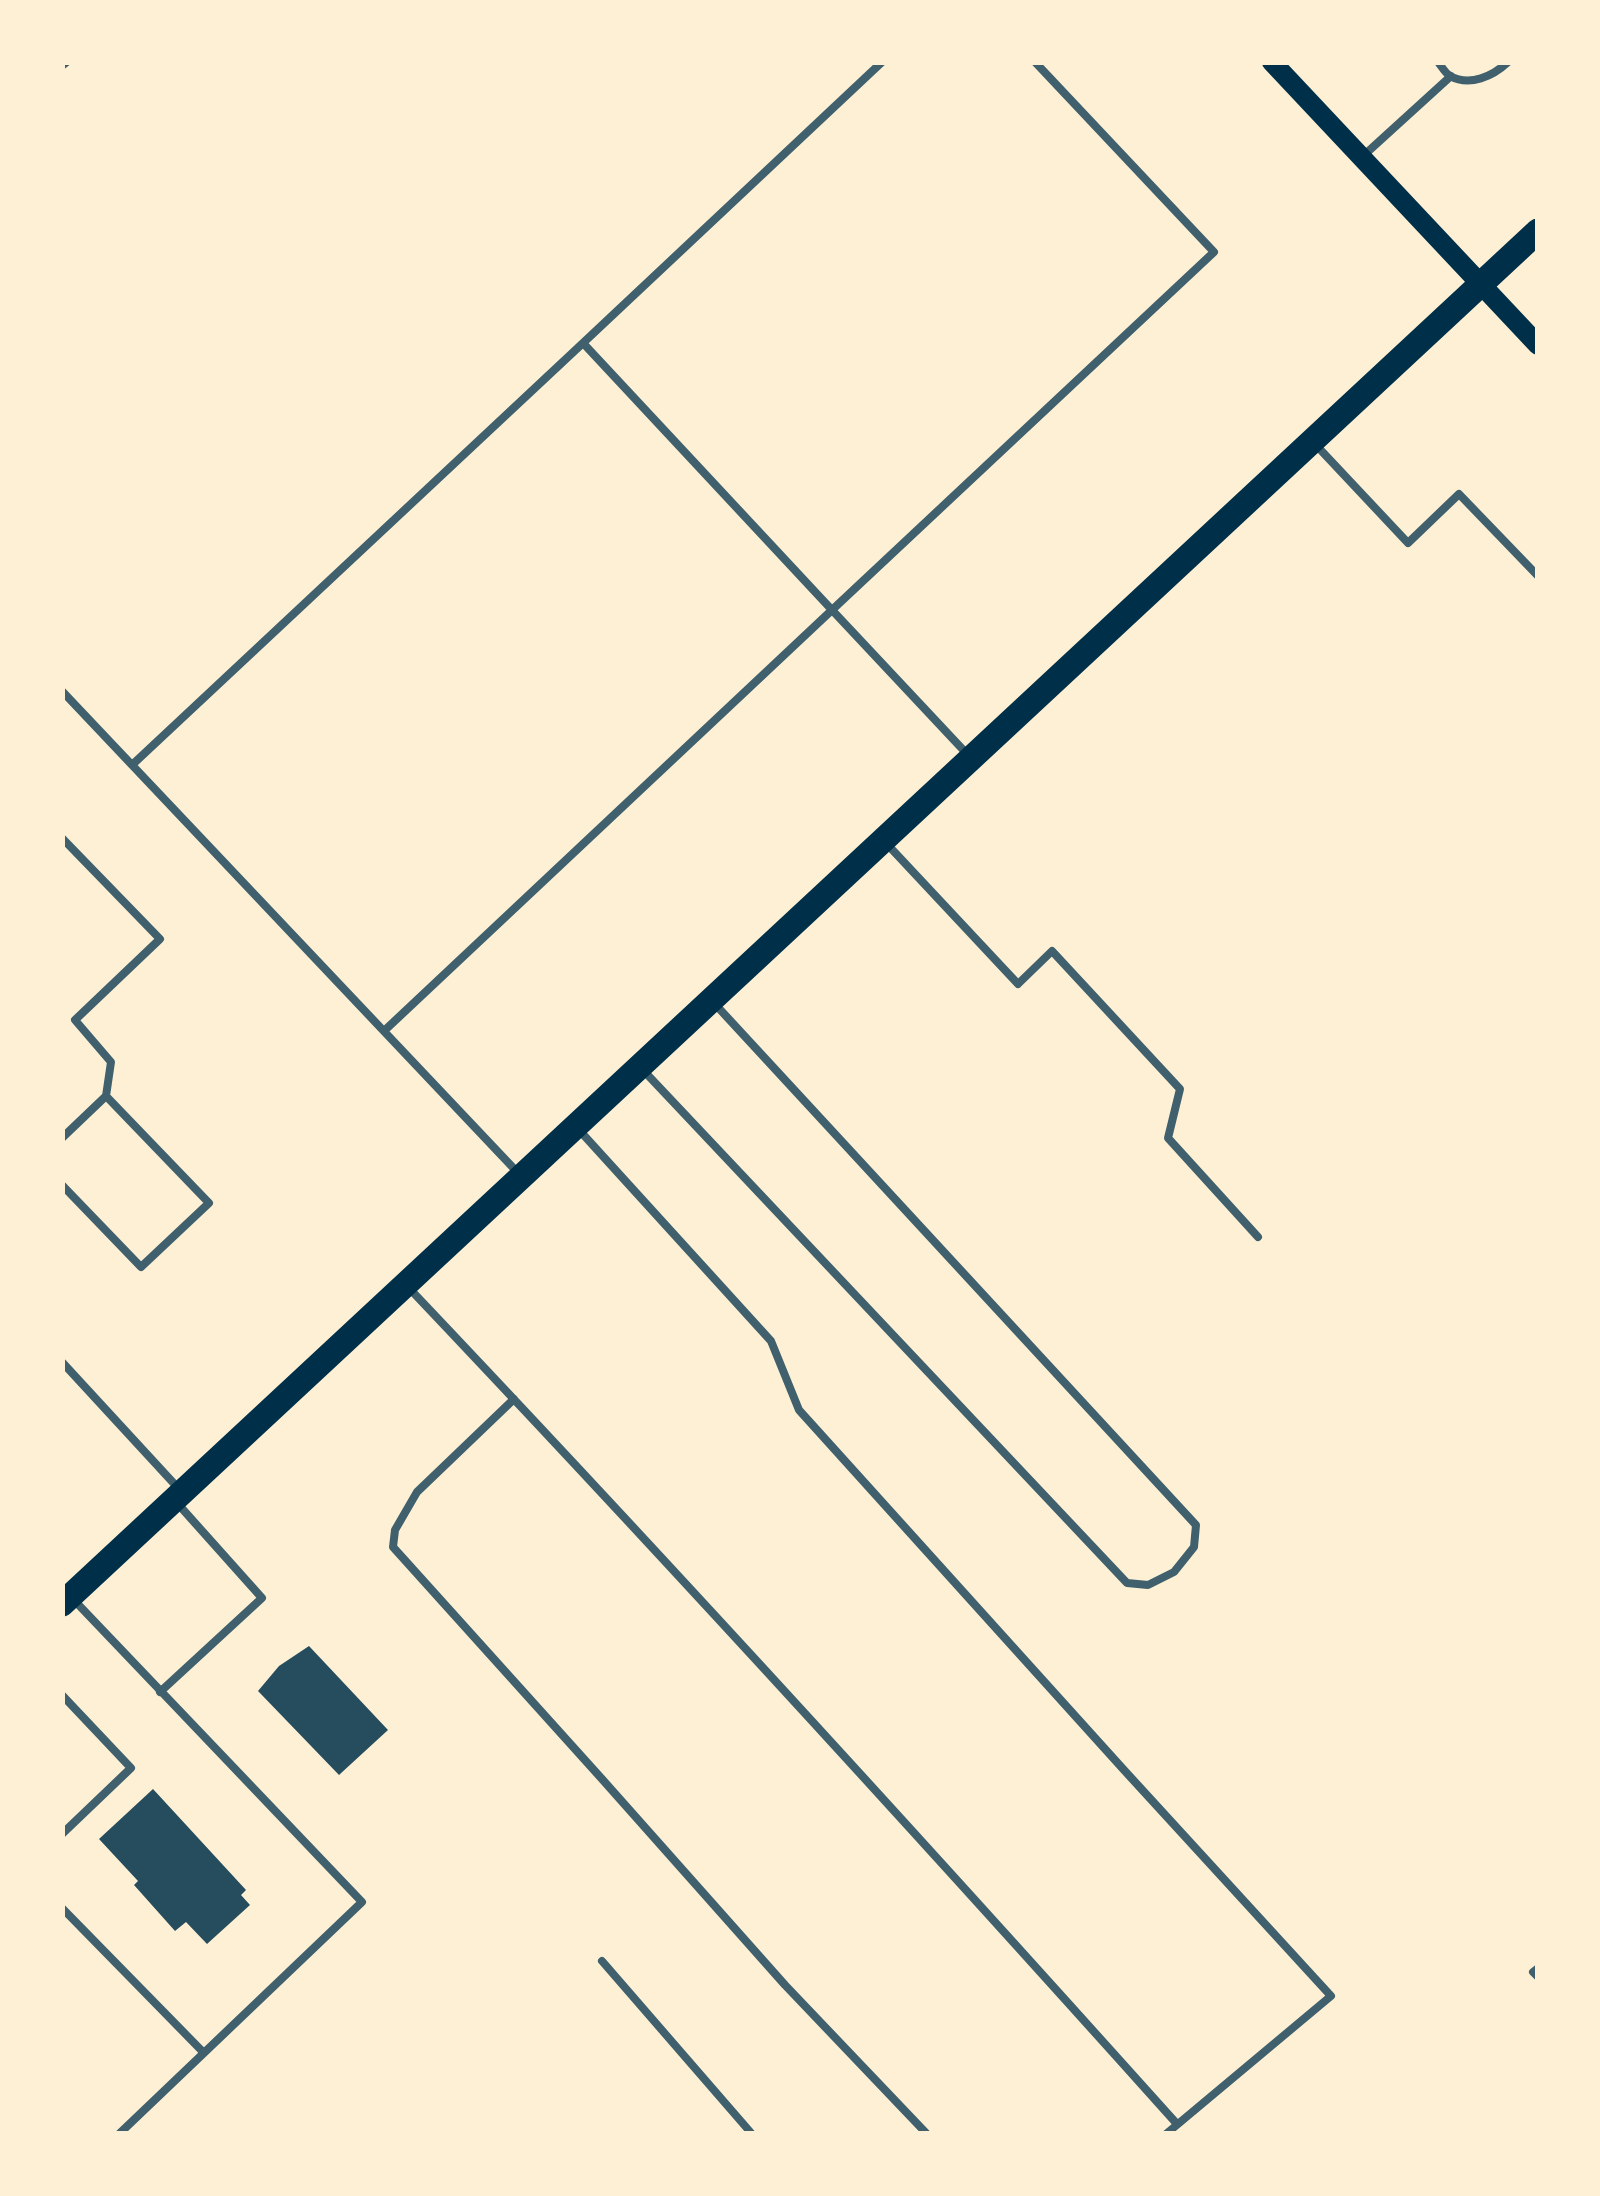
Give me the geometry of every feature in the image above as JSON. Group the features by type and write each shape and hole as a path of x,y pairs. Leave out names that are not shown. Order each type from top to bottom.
{"main road":[{"path":"1275,63 1538,345"},
{"path":"66,1600 1538,231"}],"lane":[{"path":"132,765 882,62"},
{"path":"384,1032 1214,252 1035,62"},
{"path":"1438,62 1451,76 1478,80 1508,62"},
{"path":"1362,157 1451,76"},
{"path":"583,343 971,758"},
{"path":"1312,440 1408,543 1459,494 1538,576"},
{"path":"62,691 522,1176"},
{"path":"62,838 160,940 75,1020 111,1062 106,1096 62,1138"},
{"path":"883,840 1018,984 1052,951 1180,1089 1168,1138 1258,1237"},
{"path":"640,1066 1126,1583 1148,1586 1174,1572 1194,1547 1196,1525 711,1000"},
{"path":"62,1185 142,1267 208,1203 106,1096"},
{"path":"575,1126 771,1341 799,1410 1332,1996 1166,2134"},
{"path":"405,1284 626,1517 1177,2124"},
{"path":"62,1362 262,1598 160,1692"},
{"path":"514,1399 417,1492 395,1530 393,1548 785,1986 927,2134"},
{"path":"66,1600 362,1902 119,2134"},
{"path":"62,1695 131,1768 62,1834"},
{"path":"62,1908 204,2053"},
{"path":"602,1961 752,2134"},
{"path":"1538,1968 1534,1972 1538,1977"}],"building":[{"path":"309,1646 388,1730 339,1775 258,1691 279,1666"},
{"path":"153,1789 246,1890 241,1895 250,1905 207,1944 186,1922 175,1931 134,1885 138,1881 99,1839"}]}
